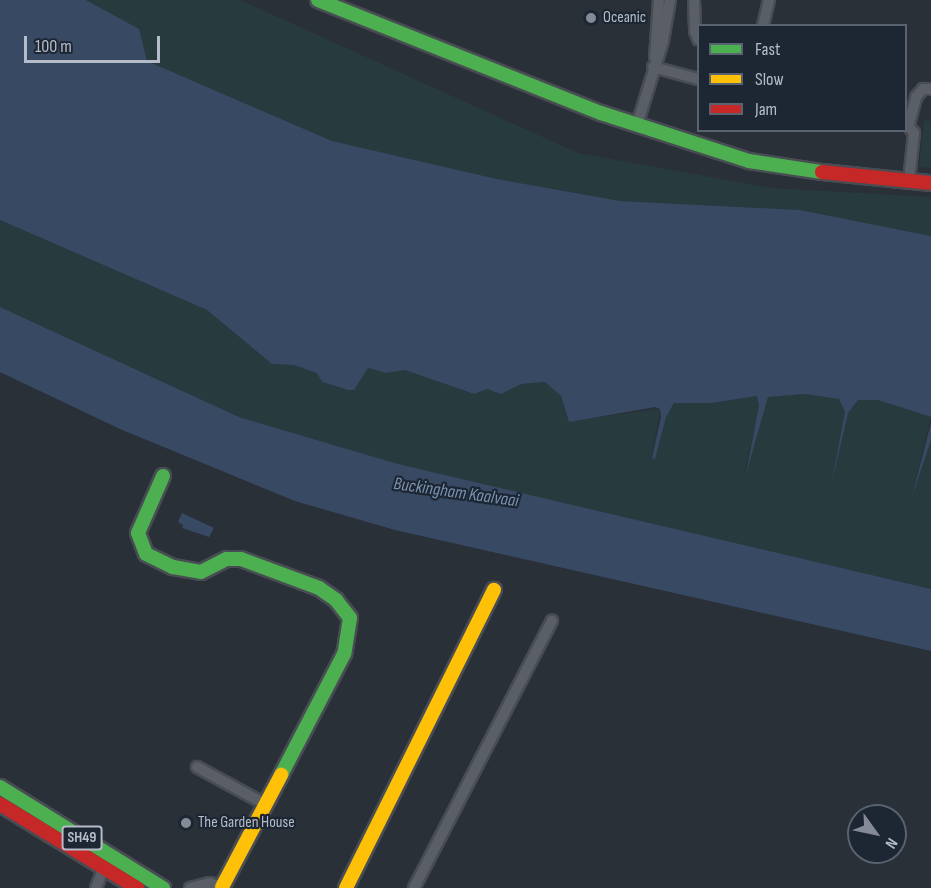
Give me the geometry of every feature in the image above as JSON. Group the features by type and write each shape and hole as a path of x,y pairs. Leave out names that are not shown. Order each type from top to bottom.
{"street":[{"path":"318,0 637,125 749,161 847,176 931,183"},
{"path":"654,62 659,0"},
{"path":"637,125 654,62 667,28 670,0"},
{"path":"694,0 694,31 697,36"},
{"path":"763,24 769,0"},
{"path":"654,62 697,78"},
{"path":"910,172 914,133 907,123 919,92 931,89"},
{"path":"163,476 138,533 146,554 173,567 193,571 210,569 227,559 241,559 319,588 336,600 350,618 351,630 344,654 223,888 203,883 190,888"},
{"path":"346,888 494,590"},
{"path":"414,888 552,621"},
{"path":"197,766 265,804"},
{"name":"SH49","path":"0,788 164,888"},
{"name":"SH49","path":"0,804 137,888"},
{"path":"96,888 104,867"}],"green space":[{"path":"86,0 240,0 578,153 771,188 931,197 931,236 800,210 620,201 497,179 332,141 147,61 138,29"},
{"path":"924,121 931,121 931,168 919,167"},
{"path":"0,220 207,310 272,364 294,365 317,373 322,382 348,390 354,390 367,368 386,373 405,370 473,394 487,389 501,394 521,384 545,382 561,396 569,421 660,409 652,457 655,458 666,417 674,403 712,403 757,396 760,405 744,474 768,397 804,394 839,399 846,412 831,487 848,413 858,400 878,400 931,417 911,499 931,440 931,589 398,464 239,417 0,307"}],"water":[{"path":"0,0 86,0 139,29 147,61 332,141 497,179 620,201 800,210 931,236 931,417 878,400 858,400 848,413 831,487 845,412 839,399 804,394 768,397 746,474 759,405 757,396 712,403 674,403 666,417 655,459 652,458 661,417 660,409 655,407 569,422 561,396 545,382 521,384 501,394 487,389 474,394 405,370 386,373 368,368 354,390 348,390 322,382 317,373 294,365 272,364 207,310 0,220"},
{"name":"Buckingham Kaalvaai","path":"0,307 239,417 398,464 931,589 931,651 395,530 295,501 120,429 0,372"},
{"path":"931,423 931,440 911,500"},
{"path":"182,513 214,528 209,537 182,528 183,525 178,522"}],"traffic: fast":[{"path":"318,0 601,113 749,161 822,172"},
{"path":"163,476 138,533 146,554 173,567 201,572 227,559 241,559 319,588 336,600 350,618 344,654 281,775"},
{"path":"0,787 163,888"}],"traffic: slow":[{"path":"346,888 494,590"},
{"path":"222,887 281,775"}],"traffic: jam":[{"path":"822,172 931,183"},
{"path":"0,804 137,888"}],"place":[{"name":"Oceanic","path":"591,18"},
{"name":"The Garden House","path":"186,823"}]}
